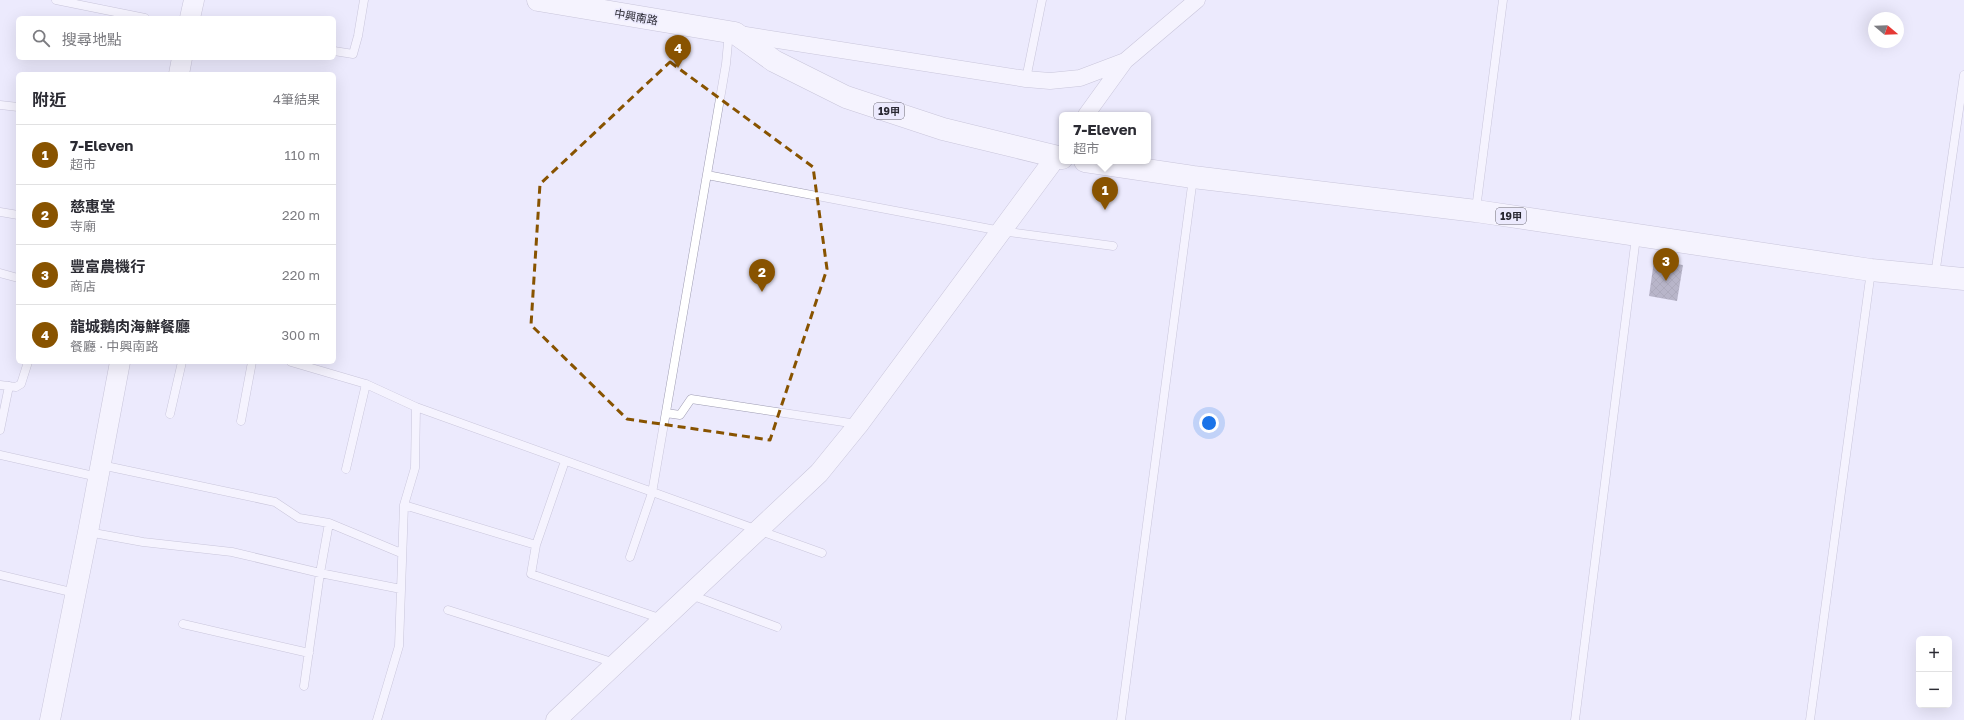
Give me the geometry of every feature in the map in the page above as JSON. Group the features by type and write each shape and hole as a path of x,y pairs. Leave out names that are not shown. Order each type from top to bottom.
{"main road":[{"name":"中興南路","path":"538,0 581,4 732,33"},
{"name":"19甲","path":"732,33 774,60 846,97 943,129 1059,154"},
{"name":"19甲","path":"1105,164 1193,177 1476,211 1871,270 1964,279"}],"street":[{"path":"190,16 194,0"},
{"path":"1088,112 1125,61 1197,0"},
{"path":"732,33 1026,79 1050,81 1080,78 1125,61"},
{"path":"179,72 182,60"},
{"path":"556,720 819,473 858,425 1001,231 1059,155"},
{"path":"50,720 88,532 120,364"}],"lane":[{"path":"56,0 135,16"},
{"path":"336,51 353,54 358,36 364,0"},
{"path":"1026,79 1042,0"},
{"path":"1476,211 1503,0"},
{"path":"630,557 652,492 732,33"},
{"path":"1935,276 1964,75"},
{"path":"0,105 16,107"},
{"path":"707,175 1001,231 1113,246"},
{"path":"1121,720 1193,177"},
{"path":"0,212 16,215"},
{"path":"1575,720 1637,234"},
{"path":"1810,720 1871,270"},
{"path":"0,273 16,277"},
{"path":"0,385 16,387 21,384 27,364"},
{"path":"170,414 182,364"},
{"path":"241,420 252,364"},
{"path":"298,364 366,384 416,407 757,531 822,553"},
{"path":"346,469 366,384"},
{"path":"0,430 9,386"},
{"path":"666,413 680,414 691,399 858,425"},
{"path":"377,720 398,646 404,505 415,468 416,407"},
{"path":"0,455 274,502 299,518 329,523 401,553"},
{"path":"565,461 536,545 531,574 663,619"},
{"path":"404,505 536,545"},
{"path":"304,686 320,573 329,523"},
{"path":"88,532 143,542 232,552 320,573 401,589"},
{"path":"0,575 76,593"},
{"path":"689,594 777,627"},
{"path":"448,610 616,663"},
{"path":"183,624 309,653"}],"highlighted area":[{"path":"670,62 813,167 827,269 770,440 627,419 531,325 540,184"}],"building":[{"path":"1654,261 1683,265 1677,301 1649,296"}],"place":[{"name":"龍城鵝肉海鮮餐廳","path":"678,68"},
{"name":"7-Eleven","path":"1105,210"},
{"name":"豐富農機行","path":"1666,281"},
{"name":"慈惠堂","path":"762,292"}]}
